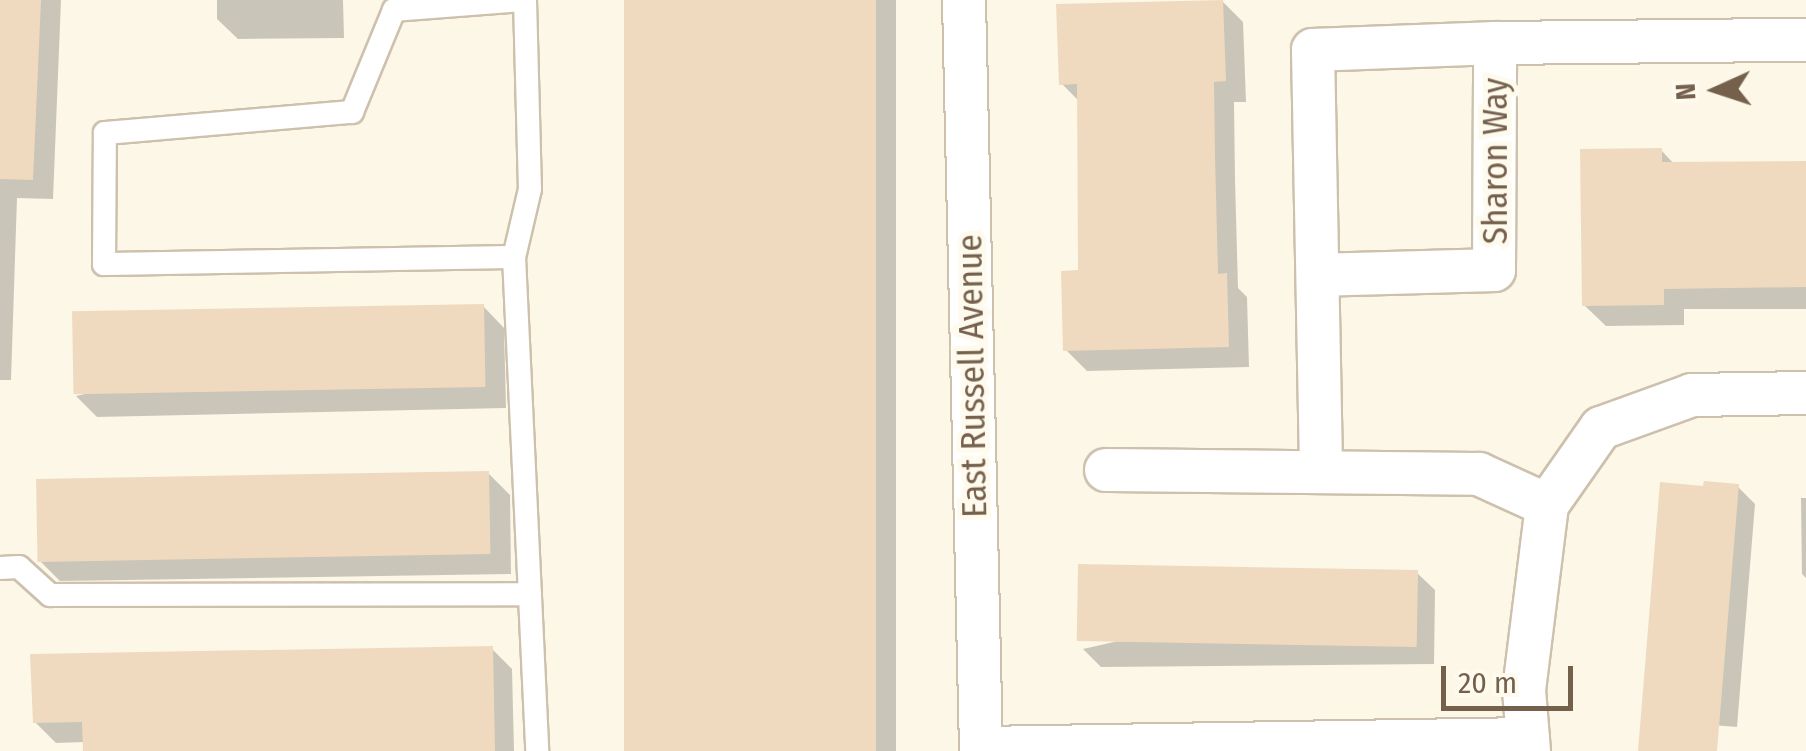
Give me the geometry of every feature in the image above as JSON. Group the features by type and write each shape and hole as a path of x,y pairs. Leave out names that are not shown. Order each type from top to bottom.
{"street":[{"name":"East Russell Avenue","path":"964,0 981,750"},
{"path":"1495,43 1806,40"},
{"name":"Sharon Way","path":"1318,275 1494,270 1495,43 1312,50 1321,472"},
{"path":"981,750 1528,745 1524,690 1547,505 1601,428 1692,394 1806,393"},
{"path":"1106,470 1479,474 1547,505"}],"lane":[{"path":"514,257 104,264 105,133 352,112 394,10 525,0 530,189 514,257 537,751"},
{"path":"0,568 18,566 50,595 530,594"}],"building":[{"path":"0,0 41,0 33,180 0,179"},
{"path":"624,0 876,0 876,751 624,751"},
{"path":"1223,0 1226,81 1214,82 1215,156 1218,274 1227,273 1229,347 1063,351 1061,271 1078,270 1077,84 1059,85 1056,4"},
{"path":"1662,148 1662,162 1806,161 1806,287 1664,289 1664,305 1582,306 1580,149"},
{"path":"484,304 485,387 74,394 72,311"},
{"path":"489,471 490,554 38,562 36,479"},
{"path":"1704,481 1739,484 1717,751 1638,751 1660,482 1703,486"},
{"path":"1078,564 1418,570 1417,647 1077,641"},
{"path":"493,646 495,751 83,751 82,722 33,723 30,654"}]}
